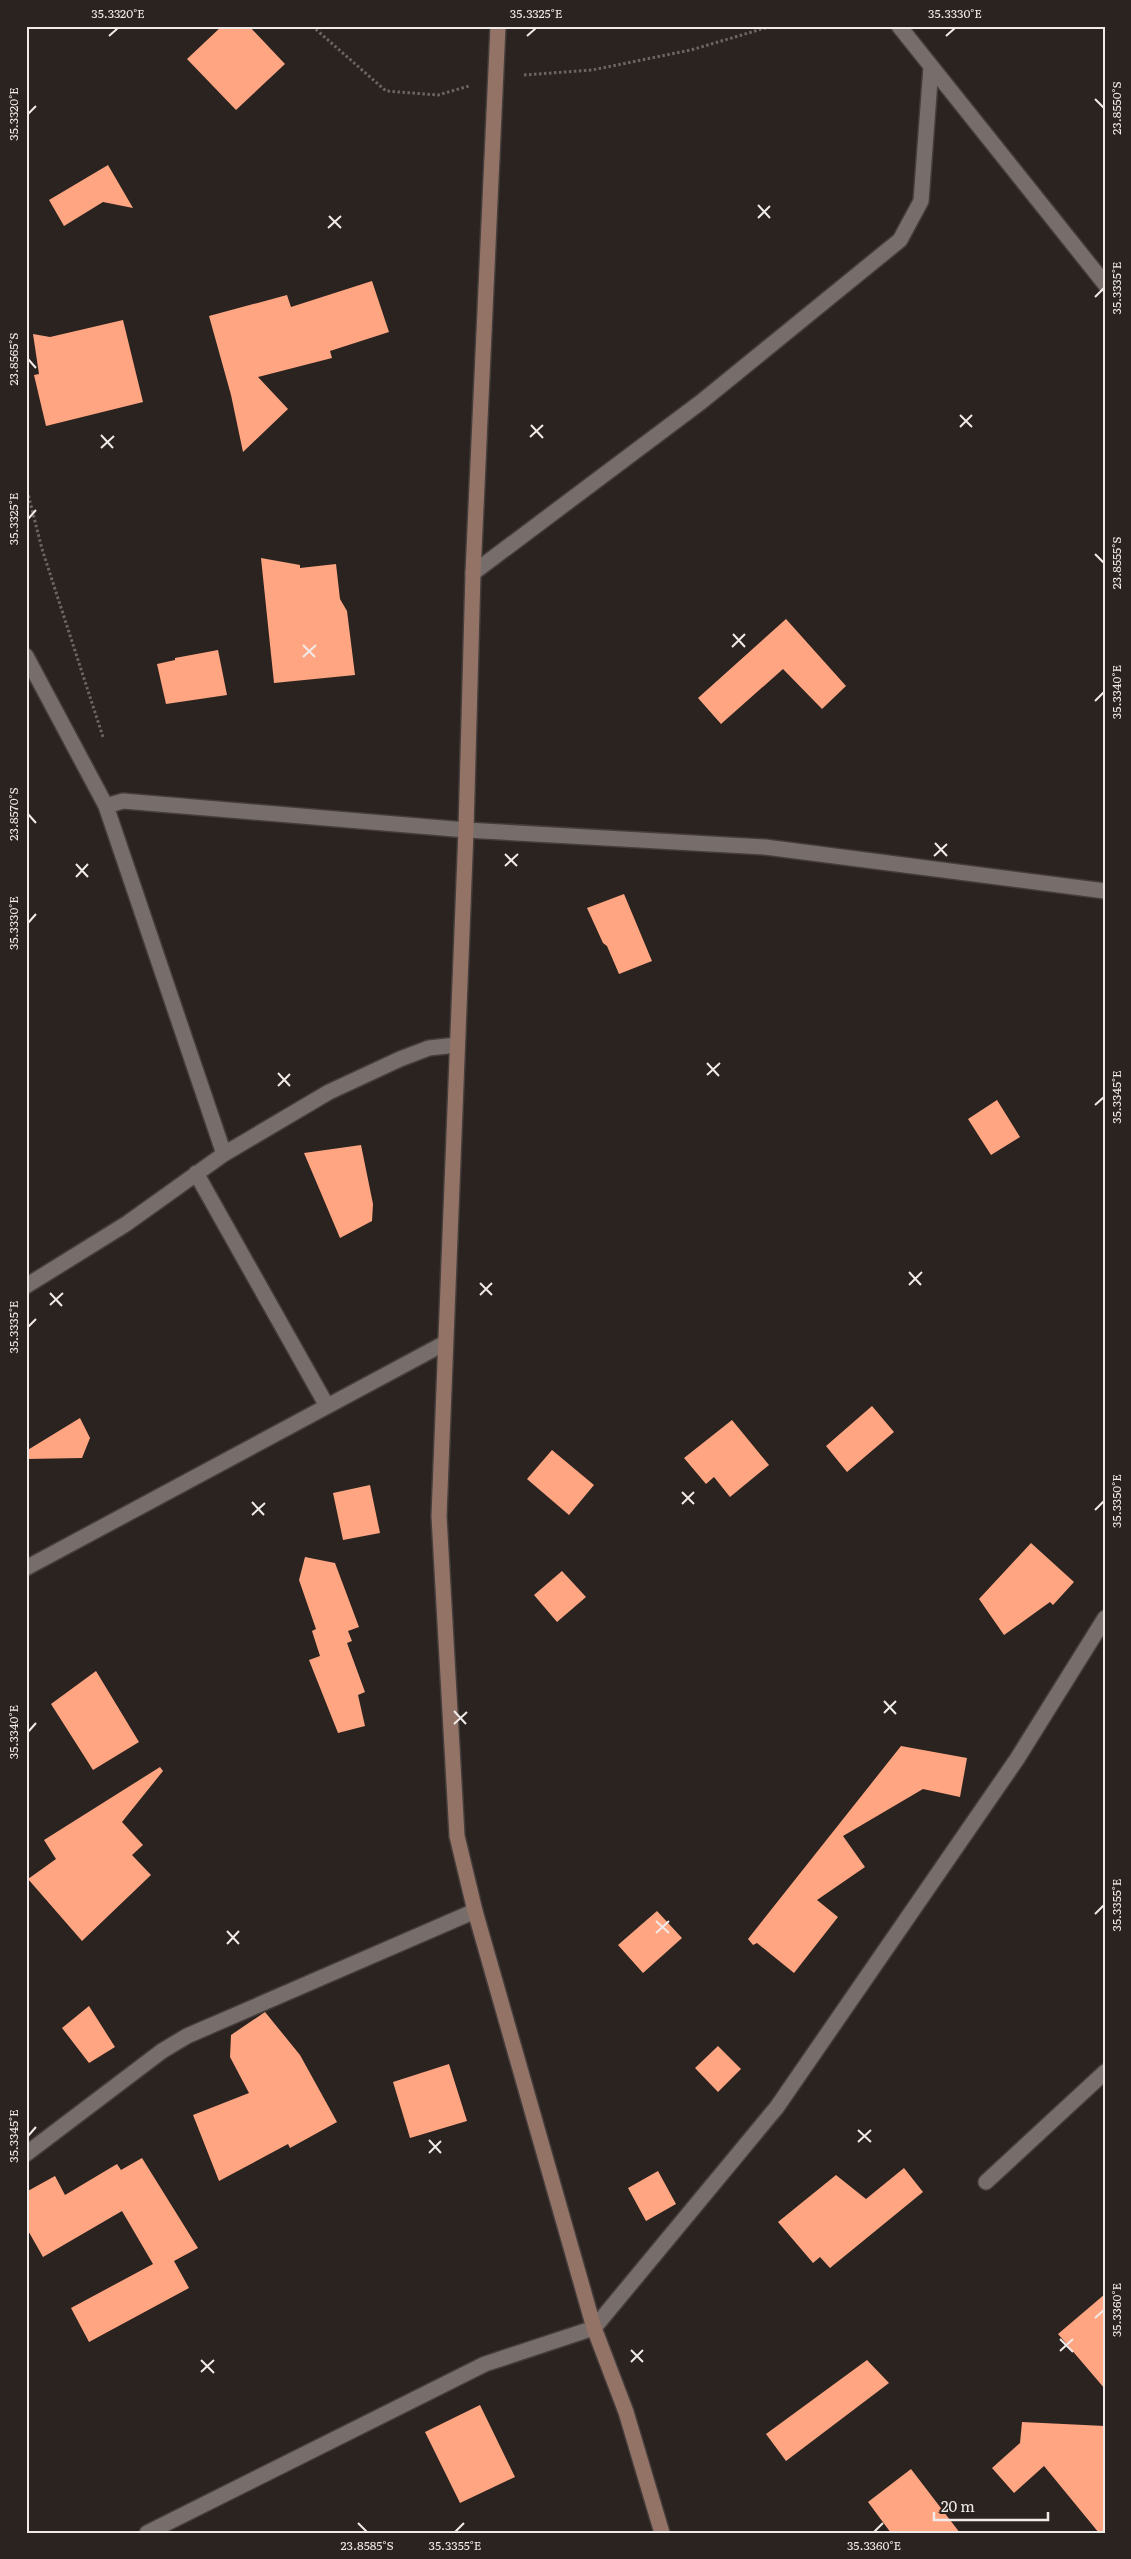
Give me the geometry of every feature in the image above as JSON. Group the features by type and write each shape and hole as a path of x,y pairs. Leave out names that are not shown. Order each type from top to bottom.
{"main road":[{"path":"498,26 473,573 466,830 438,1516 457,1836 475,1910 594,2328 626,2412 662,2533"}],"street":[{"path":"899,26 1105,284"},
{"path":"473,573 701,402 900,240 921,201 931,67"},
{"path":"26,656 106,806 224,1154"},
{"path":"106,806 123,801 466,830 765,847 1105,891"},
{"path":"26,1286 126,1224 224,1154 329,1092 400,1058 429,1048 458,1045"},
{"path":"196,1173 327,1406"},
{"path":"26,1568 445,1343"},
{"path":"147,2533 485,2364 594,2328 777,2107 1017,1759 1105,1618"},
{"path":"26,2154 162,2050 187,2036 475,1910"},
{"path":"986,2182 1105,2072"}],"path":[{"path":"312,26 386,92 438,94 495,78 592,70 692,50 772,26"},
{"path":"26,486 42,549 105,745"}],"building":[{"path":"222,26 249,26 285,64 236,110 187,59"},
{"path":"108,165 133,208 103,202 64,226 49,200"},
{"path":"372,281 389,332 330,351 332,358 258,377 288,409 243,452 231,395 209,316 287,295 291,307"},
{"path":"123,320 143,402 46,426 34,375 39,374 33,334 50,337"},
{"path":"261,558 300,565 300,568 336,564 340,599 347,611 355,675 274,683"},
{"path":"786,619 846,686 822,709 783,669 721,724 698,698"},
{"path":"218,650 227,695 166,704 157,664 175,660 175,658"},
{"path":"624,894 652,961 619,974 587,908"},
{"path":"997,1100 1020,1137 991,1155 968,1119"},
{"path":"361,1145 373,1204 372,1221 340,1238 304,1153"},
{"path":"872,1406 894,1432 847,1472 826,1446"},
{"path":"80,1418 90,1438 82,1458 26,1459 26,1451"},
{"path":"732,1420 769,1465 730,1497 714,1477 706,1484 684,1458"},
{"path":"552,1450 594,1485 569,1515 527,1479"},
{"path":"370,1485 380,1533 343,1540 333,1493"},
{"path":"1031,1543 1074,1582 1053,1605 1050,1602 1004,1635 979,1599"},
{"path":"305,1557 335,1563 359,1627 348,1631 352,1641 347,1643 365,1692 358,1695 365,1726 338,1733 309,1660 320,1656 312,1631 316,1629 299,1580"},
{"path":"562,1571 586,1597 557,1622 534,1595"},
{"path":"96,1671 139,1742 93,1770 51,1704"},
{"path":"901,1746 967,1758 960,1797 923,1789 843,1836 865,1867 817,1900 838,1917 794,1973 757,1943 753,1945 748,1939"},
{"path":"160,1767 163,1771 122,1822 143,1845 132,1855 151,1875 82,1941 28,1879 56,1859 44,1840"},
{"path":"657,1911 682,1938 643,1973 618,1945"},
{"path":"89,2006 115,2047 89,2063 62,2028"},
{"path":"265,2012 300,2055 337,2122 290,2148 288,2144 219,2181 193,2115 249,2093 230,2057 231,2035"},
{"path":"718,2046 741,2069 718,2092 695,2068"},
{"path":"449,2064 467,2121 410,2138 393,2082"},
{"path":"142,2158 198,2248 174,2261 189,2288 89,2342 71,2308 153,2264 122,2211 43,2257 26,2227 26,2192 55,2176 65,2195 117,2164 121,2170"},
{"path":"904,2168 923,2192 830,2268 820,2257 813,2263 778,2222 836,2175 866,2199"},
{"path":"658,2171 676,2204 646,2221 628,2188"},
{"path":"1105,2294 1105,2389 1058,2334"},
{"path":"867,2360 889,2383 786,2461 766,2434"},
{"path":"480,2405 515,2477 460,2503 425,2432"},
{"path":"1022,2422 1105,2426 1105,2533 1099,2533 1044,2466 1014,2493 992,2468 1020,2443"},
{"path":"911,2469 960,2533 891,2533 868,2502"}]}
